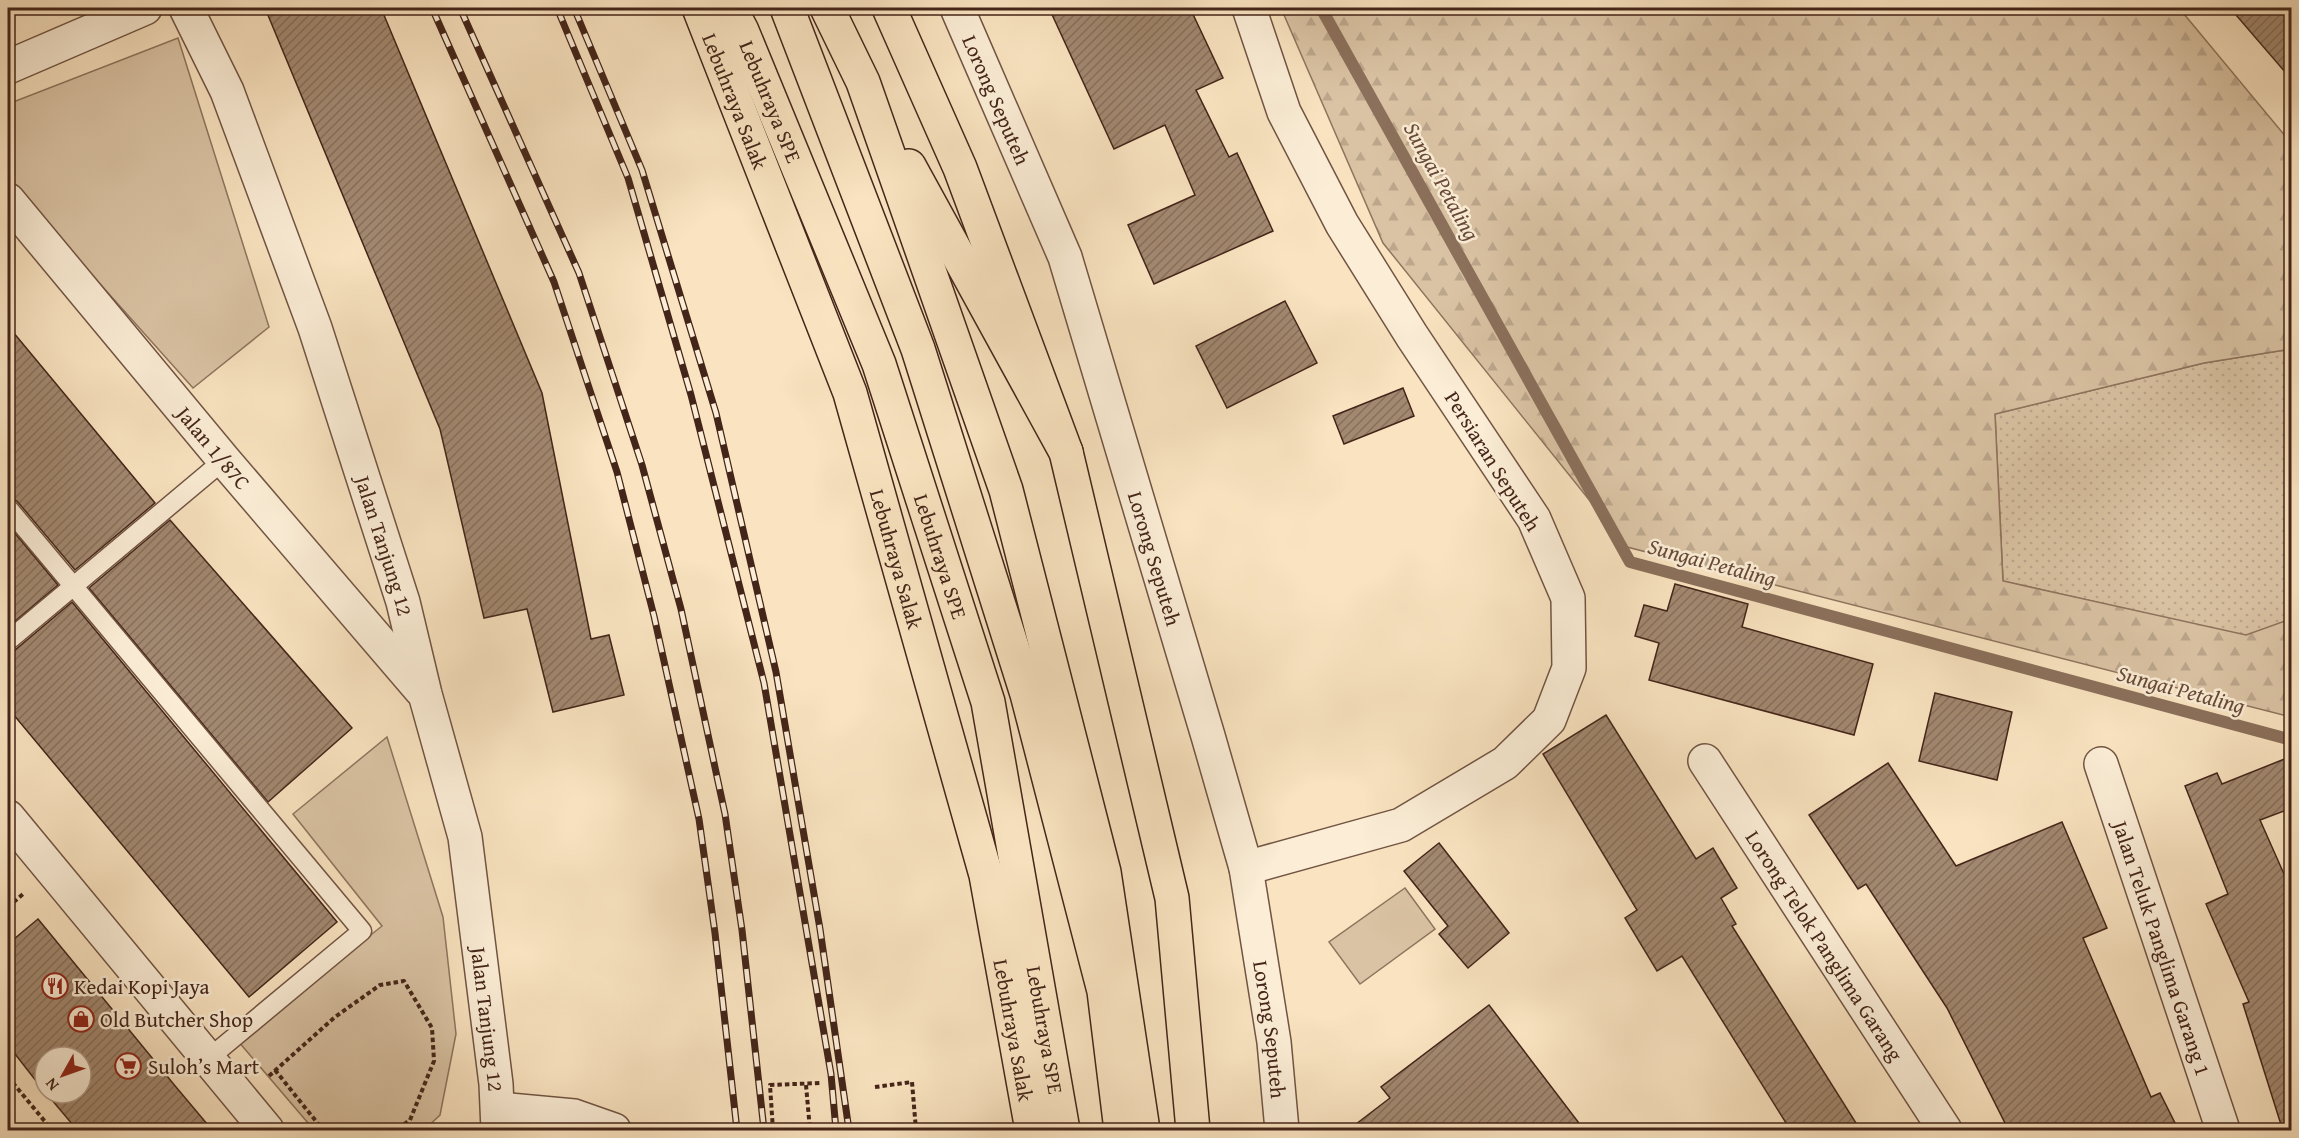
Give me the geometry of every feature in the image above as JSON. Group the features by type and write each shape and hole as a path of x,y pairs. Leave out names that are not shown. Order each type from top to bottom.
{"highway":[{"name":"Lebuhraya Salak","path":"699,8 850,393 986,875 1032,1131"},
{"name":"Lebuhraya SPE","path":"730,8 746,41 879,364 988,702 1063,1131"},
{"name":"Lebuhraya SPE","path":"787,8 918,349 1027,694 1104,991 1121,1131"},
{"path":"827,8 863,82 1066,452"},
{"path":"889,8 960,168 1066,452 1172,898 1193,1131"},
{"path":"863,82 1006,490 1104,872 1143,1131"}],"street":[{"path":"8,67 145,8"},
{"name":"Jalan Tanjung 12","path":"186,8 227,91 315,328 403,602 425,694 465,837 498,1120"},
{"name":"Lorong Seputeh","path":"957,8 1065,257 1246,868 1274,1042 1282,1131"},
{"name":"Persiaran Seputeh","path":"1246,868 1401,825 1505,763 1549,720 1569,668 1568,598 1534,519 1412,336 1341,224 1284,111 1249,8"},
{"name":"Jalan 1/87C","path":"8,200 224,460 425,694"},
{"name":"Lorong Telok Panglima Garang","path":"1705,761 1945,1131"},
{"name":"Jalan Teluk Panglima Garang 1","path":"2101,764 2223,1131"},
{"path":"8,817 267,1131"},
{"path":"498,1120 574,1116 614,1131"}],"lane":[{"path":"8,641 224,460"},
{"path":"8,508 362,932 208,1059"},
{"path":"1015,1131 1022,1072"}],"path":[{"path":"323,1131 276,1070 335,1017 380,985 404,981 432,1029 434,1061 410,1120 396,1131"},
{"path":"8,1077 52,1131"},
{"path":"875,1087 912,1082 916,1131"},
{"path":"773,1131 770,1085 820,1083"},
{"path":"806,1084 810,1131"}],"green space":[{"path":"1281,8 2179,8 2291,143 2291,349 2204,363 1995,414 2003,581 2246,635 2291,619 2291,717 1627,547 1383,243"},
{"path":"178,38 269,327 193,388 8,181 8,104"},
{"path":"2291,349 2291,619 2246,636 2003,581 1995,414 2204,363"},
{"path":"387,737 443,917 456,1034 440,1115 424,1130 314,1130 238,1041 382,926 293,814"},
{"path":"1405,888 1435,929 1360,984 1329,942"}],"building":[{"path":"265,8 381,8 542,393 591,639 609,635 624,695 553,712 527,609 484,618 440,429"},
{"path":"1049,8 1190,8 1223,78 1196,90 1229,157 1237,153 1273,231 1154,284 1128,225 1195,195 1165,125 1114,149"},
{"path":"2230,8 2292,8 2292,80"},
{"path":"1285,301 1317,363 1227,408 1196,346"},
{"path":"8,326 155,503 75,570 17,501 8,497"},
{"path":"1403,388 1414,416 1344,444 1333,416"},
{"path":"170,520 352,728 268,802 89,588"},
{"path":"8,525 58,585 8,627"},
{"path":"1675,584 1748,604 1742,627 1873,664 1854,735 1649,680 1659,643 1635,636 1644,605 1667,611"},
{"path":"72,602 337,922 249,997 8,708 8,652 15,650"},
{"path":"1935,693 2012,712 1997,780 1919,761"},
{"path":"1606,715 1696,859 1713,848 1737,888 1721,898 1736,924 1732,926 1861,1131 1791,1131 1682,956 1657,971 1625,918 1637,910 1543,754"},
{"path":"2292,756 2292,808 2260,820 2292,892 2292,1131 2283,1131 2243,1004 2249,1002 2206,904 2228,894 2185,786 2217,773 2222,784"},
{"path":"1888,763 1956,866 2062,822 2107,928 2083,938 2151,1097 2160,1093 2179,1131 2009,1131 1947,1008 1866,884 1858,889 1809,815"},
{"path":"1439,843 1509,933 1468,968 1439,934 1448,926 1404,871"},
{"path":"38,919 213,1131 78,1131 56,1105 93,1105 93,1045 33,1045 33,1077 8,1045 8,944"},
{"path":"1489,1005 1585,1131 1347,1131 1390,1098 1381,1087"}],"waterway":[{"name":"Sungai Petaling","path":"1321,8 1630,562 2292,740"}],"railway":[{"path":"432,8 554,282 617,472 654,616 699,819 715,933 737,1130"},
{"path":"460,8 579,273 642,465 681,609 725,814 742,930 764,1130"},
{"path":"557,8 628,178 691,395 764,683 831,1074 836,1130"},
{"path":"574,8 642,170 716,413 776,672 820,929 849,1130"}],"place":[{"name":"Kedai Kopi Jaya","path":"55,986"},
{"name":"Old Butcher Shop","path":"81,1019"},
{"name":"Suloh’s Mart","path":"128,1066"}]}
